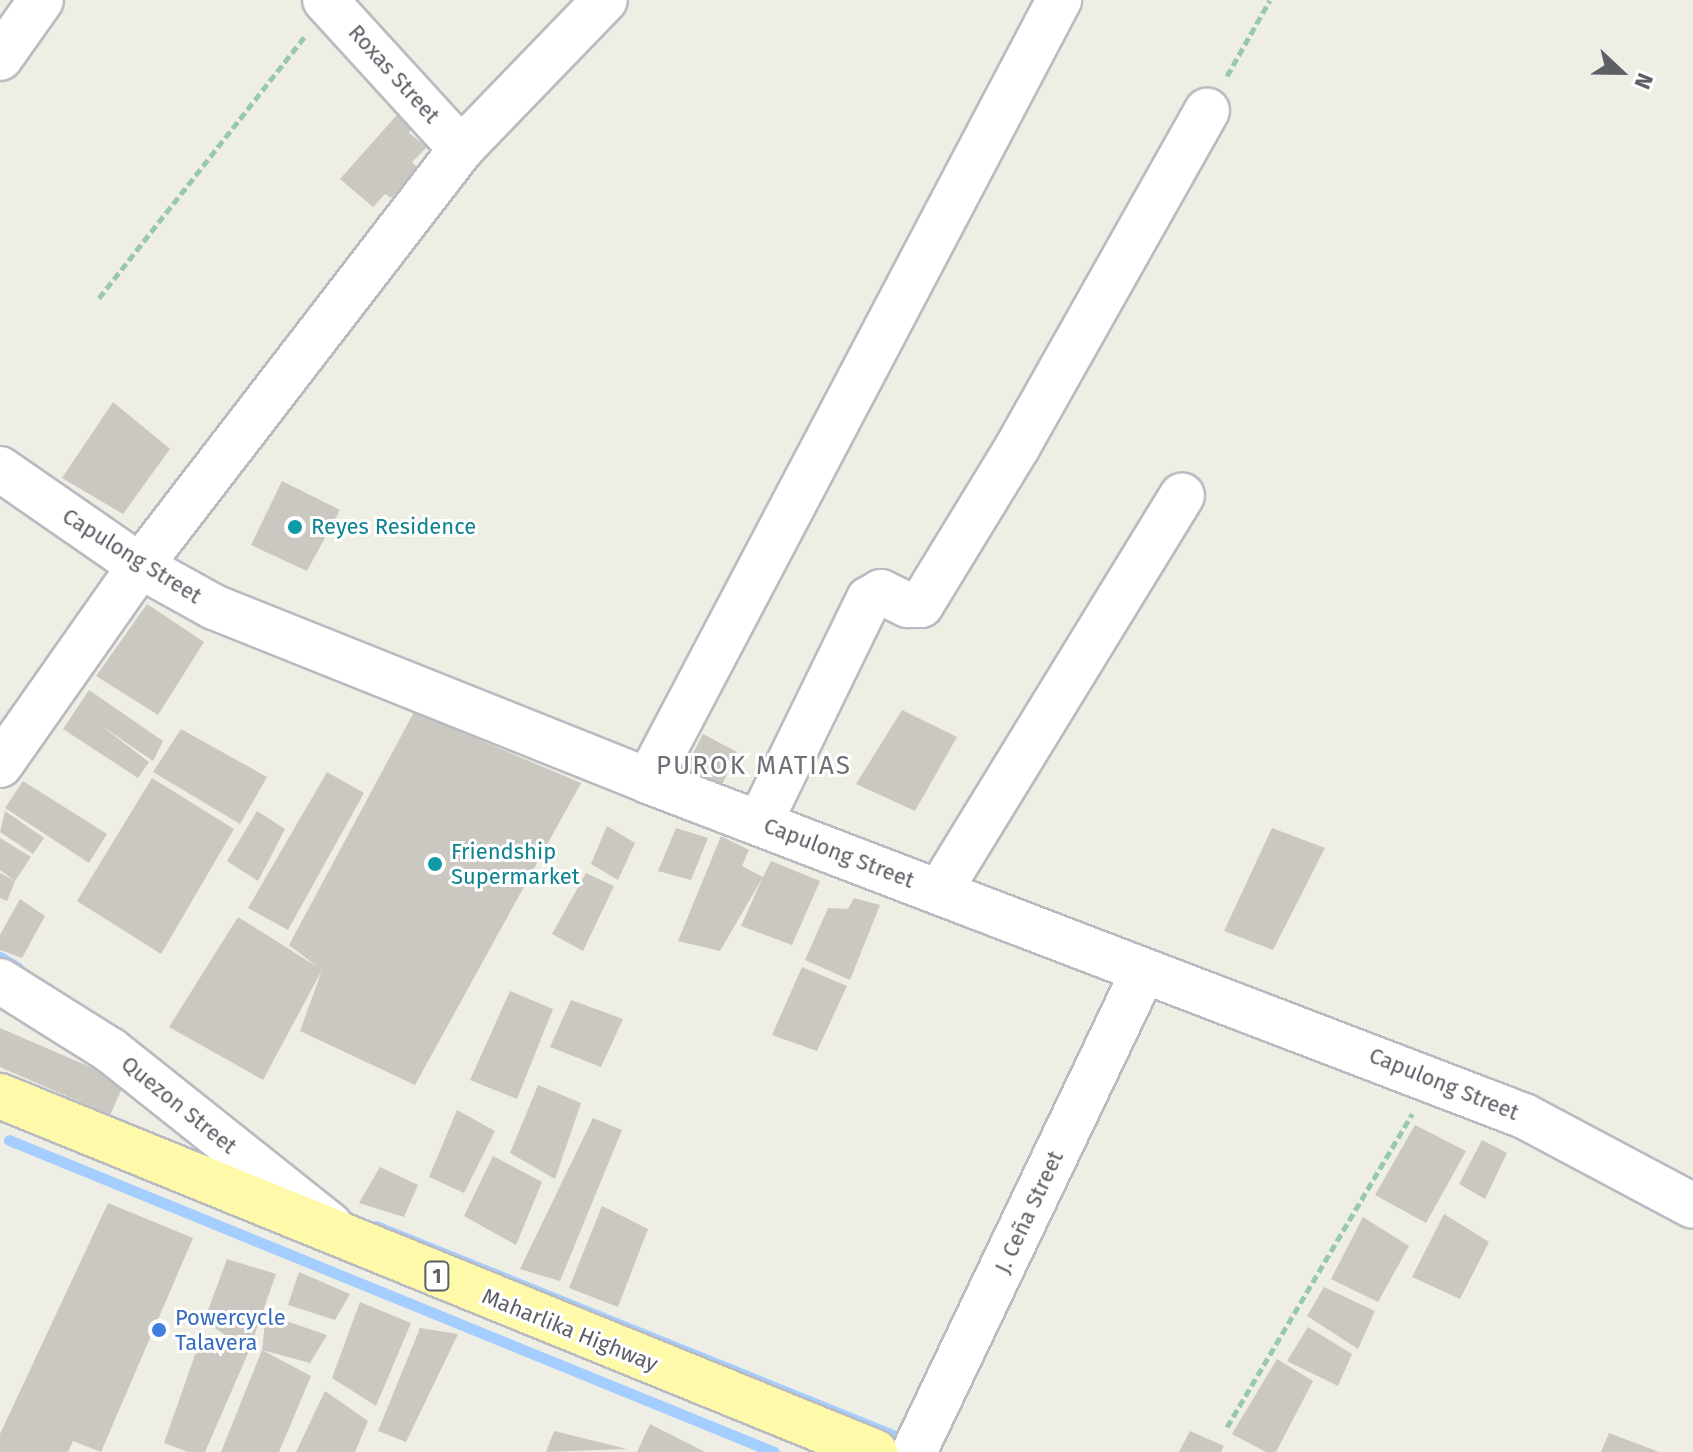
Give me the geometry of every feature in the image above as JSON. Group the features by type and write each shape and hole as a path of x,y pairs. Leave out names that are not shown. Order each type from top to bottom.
{"main road":[{"name":"Maharlika Highway","path":"0,1096 350,1241 875,1452"}],"street":[{"path":"0,58 41,0"},
{"path":"0,765 140,566 461,149 605,0"},
{"path":"648,781 1059,0"},
{"name":"Roxas Street","path":"328,2 461,149"},
{"path":"760,822 869,599 881,592 908,605 921,605 1018,446 1207,111"},
{"name":"Capulong Street","path":"0,469 140,566 214,607 648,781 1143,972 1433,1079 1524,1116 1693,1206"},
{"path":"939,892 1182,496"},
{"name":"J. Ceña Street","path":"914,1452 1143,972"},
{"name":"Quezon Street","path":"0,981 110,1050 350,1241"}],"path":[{"path":"1207,111 1270,0"},
{"path":"99,298 328,2"},
{"path":"1227,1427 1433,1079"}],"building":[{"path":"404,107 418,119 409,133 427,147 412,162 418,168 391,198 385,194 373,207 340,179"},
{"path":"113,402 170,449 123,514 62,478"},
{"name":"Reyes Residence","path":"282,481 340,510 307,571 251,545"},
{"path":"147,604 204,642 158,715 96,676"},
{"path":"89,690 163,741 153,761 99,724 149,762 138,778 63,729"},
{"path":"902,710 957,737 915,811 856,784"},
{"name":"Friendship Supermarket","path":"414,712 581,783 415,1085 300,1031 322,970 263,1080 169,1027 238,917 319,968 289,945"},
{"path":"181,729 267,777 240,824 153,772"},
{"path":"703,734 737,752 717,796 681,776"},
{"path":"327,772 364,793 288,930 248,908"},
{"path":"152,778 234,829 161,954 77,901"},
{"path":"23,781 107,834 89,863 5,808"},
{"path":"5,811 44,838 33,854 0,832"},
{"path":"257,811 285,829 258,881 227,861"},
{"path":"607,826 635,843 618,880 591,864"},
{"path":"676,828 708,838 691,880 658,871"},
{"path":"1272,828 1325,848 1273,950 1224,931"},
{"path":"721,836 749,850 742,866 763,877 720,951 678,941"},
{"path":"0,838 31,857 15,881 0,870"},
{"path":"771,861 820,881 792,945 741,926"},
{"path":"0,873 15,881 7,901 0,898"},
{"path":"586,873 614,886 583,951 552,934"},
{"path":"854,898 880,905 850,980 805,960 828,908 848,909"},
{"path":"20,899 45,916 22,958 0,950 0,935"},
{"path":"802,967 847,986 817,1051 772,1035"},
{"path":"510,991 553,1009 517,1099 470,1080"},
{"path":"571,1000 623,1019 601,1067 550,1047"},
{"path":"0,1028 125,1082 110,1115 0,1067"},
{"path":"538,1085 581,1103 555,1179 510,1153"},
{"path":"457,1110 495,1131 464,1193 429,1177"},
{"path":"593,1118 622,1130 560,1281 520,1269"},
{"path":"1415,1125 1466,1151 1426,1223 1375,1195"},
{"path":"1482,1140 1507,1153 1485,1199 1459,1184"},
{"path":"493,1156 542,1182 516,1245 464,1216"},
{"path":"380,1167 418,1185 404,1217 359,1203"},
{"path":"108,1203 193,1238 101,1452 73,1441 68,1452 0,1452 0,1434"},
{"path":"602,1206 648,1229 618,1307 569,1288"},
{"path":"1444,1214 1489,1242 1460,1299 1412,1277"},
{"path":"1363,1217 1409,1246 1378,1302 1331,1279"},
{"path":"227,1259 276,1274 249,1351 204,1321"},
{"path":"299,1272 350,1294 335,1320 288,1305"},
{"path":"1324,1287 1375,1311 1358,1349 1307,1316"},
{"path":"360,1302 411,1323 376,1406 332,1378"},
{"path":"266,1314 327,1335 310,1363 262,1350"},
{"path":"1308,1327 1352,1354 1338,1386 1287,1361"},
{"path":"420,1328 458,1334 406,1442 378,1431"},
{"path":"202,1335 249,1351 205,1452 188,1452 164,1443"},
{"path":"262,1350 311,1376 279,1452 221,1452"},
{"path":"1277,1359 1313,1381 1276,1452 1266,1452 1232,1434"},
{"path":"325,1391 368,1421 355,1452 296,1452"},
{"path":"650,1424 705,1452 637,1452"},
{"path":"554,1431 627,1449 546,1452"},
{"path":"1190,1431 1224,1446 1221,1452 1179,1452"},
{"path":"1609,1433 1659,1452 1601,1452"}],"waterway":[{"path":"0,957 18,968"},
{"path":"9,1140 774,1452"},
{"path":"376,1226 898,1437"}],"place":[{"name":"Reyes Residence","path":"295,527"},
{"name":"Friendship Supermarket","path":"435,864"},
{"name":"Powercycle Talavera","path":"159,1330"}],"district":[{"name":"PUROK MATIAS","path":"754,766"}]}
